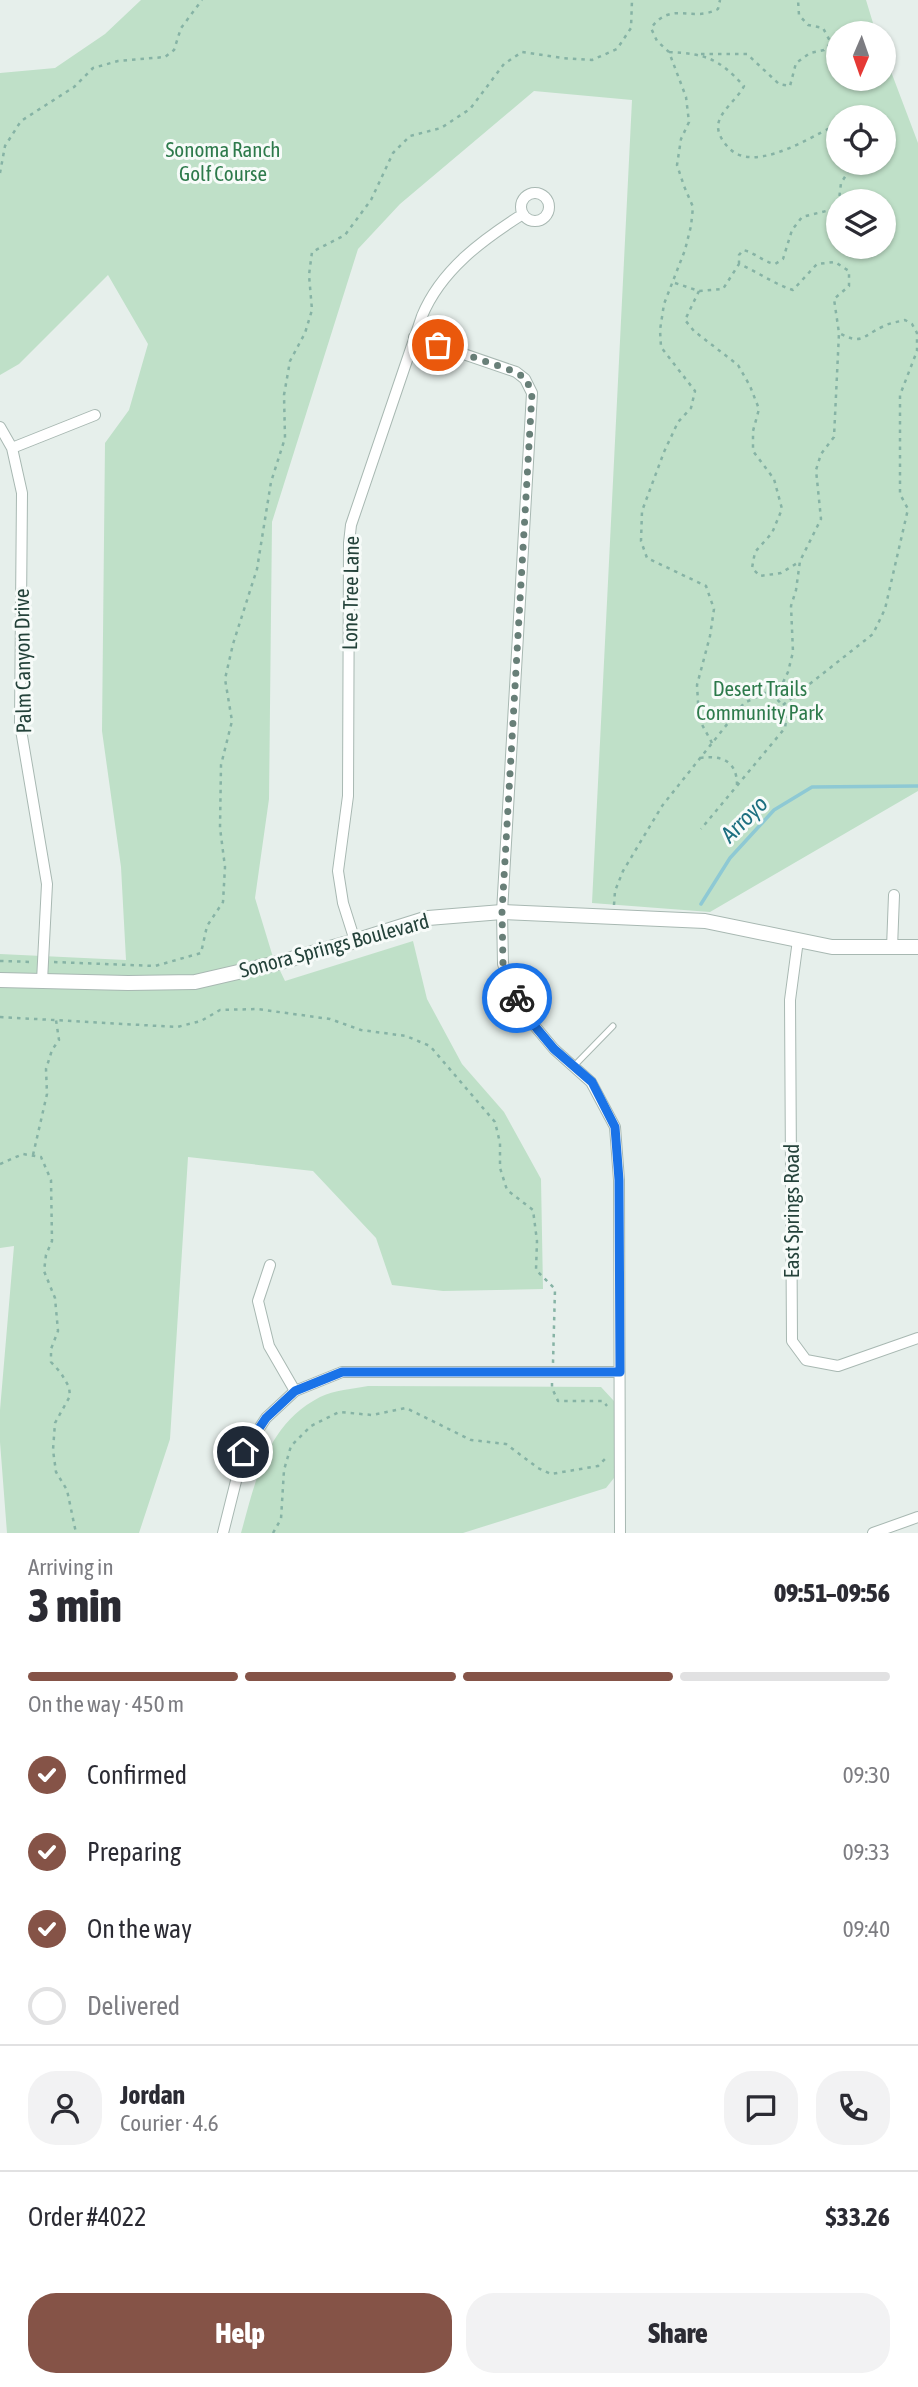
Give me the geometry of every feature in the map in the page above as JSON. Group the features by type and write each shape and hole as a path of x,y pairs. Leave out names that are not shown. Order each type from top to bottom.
{"street":[{"name":"Lone Tree Lane","path":"355,941 343,904 338,871 348,796 350,534 414,337 432,293 448,272 468,253 523,214"},
{"path":"414,337 516,372 526,379 532,393 502,912 503,964 523,1012 554,1049 592,1082 615,1127 619,1180 620,1533"},
{"path":"12,448 95,415"},
{"name":"Palm Canyon Drive","path":"0,426 12,448 22,493 20,724 47,884 42,981"},
{"path":"892,948 894,895"},
{"name":"Sonora Springs Boulevard","path":"0,979 195,982 277,963 428,918 502,912 705,921 832,947 918,947"},
{"name":"East Springs Road","path":"798,940 790,1000 792,1341 806,1360 838,1366 918,1338"},
{"path":"270,1265 258,1301 269,1346 295,1391"},
{"path":"223,1533 243,1452 266,1418 295,1391 342,1372 620,1372"},
{"path":"873,1533 918,1517"}],"lane":[{"path":"574,1066 613,1026"}],"path":[{"path":"0,173 5,146 21,121 74,87 93,68 118,61 165,57 174,50 181,28 202,0"},
{"path":"0,961 155,966 201,953 207,926 223,902 225,867 220,828 221,765 232,721 225,679 257,569 271,482 285,438 284,396 290,361 305,333 313,310 309,275 312,252 345,235 371,200 393,153 410,136 441,128 470,109 504,64 522,52 592,60 617,48 631,28 632,0"},
{"path":"712,743 699,719 697,685 714,609 706,586 648,558 641,541 642,511 664,452 678,422 691,408 695,391 660,348 664,304 674,282 691,226 693,207 677,165 681,139 689,122 686,97 670,52 657,41 651,28 658,18 673,12 706,15 718,9 720,0"},
{"path":"670,52 747,54 779,84 790,86 796,63 810,53 824,50 831,43 823,28 808,25 799,15 798,0"},
{"path":"701,54 731,72 744,86 739,96 726,108 718,124 720,139 732,152 752,158 773,155 826,130"},
{"path":"674,282 699,291 723,289 739,264 743,250 775,264 783,259 792,230 803,217 830,210 839,200 841,183 846,175"},
{"path":"739,264 775,284 793,290 817,264 835,261 849,271 849,285 834,299 839,333 834,437 821,454 816,470 821,519 800,561 791,606 793,652 788,672 776,697"},
{"path":"699,291 685,320 694,331 737,365 750,386 759,409 753,431 752,451 774,479 782,509 772,533 755,552 752,568 760,576 782,573 800,561"},
{"path":"783,705 873,634 886,609 908,509 900,494 900,394 917,351 918,333 912,324 905,320 883,326 862,340 852,340 839,333"},
{"path":"613,917 615,891 623,871 662,806 744,703 765,693 776,697 787,716 785,727 701,829"},
{"path":"701,758 715,756 725,759 733,766 737,785"},
{"path":"0,1017 177,1027 201,1021 220,1010 257,1009 330,1019 361,1030 406,1036 430,1046 495,1122 500,1143 500,1168 507,1190 533,1210 537,1241 536,1270 555,1289 552,1388 558,1401 603,1401 611,1409"},
{"path":"32,1156 47,1094 46,1069 52,1050 59,1040 56,1020"},
{"path":"0,1164 23,1154 41,1157 51,1180 52,1241 46,1255 44,1271 55,1298 58,1331 51,1349 51,1362 69,1387 70,1396 55,1423 53,1450 56,1472 67,1490 76,1533"},
{"path":"273,1533 281,1519 284,1470 291,1446 311,1426 340,1412 372,1415 406,1408 471,1440 506,1444 538,1468 551,1474 598,1466 609,1455"}],"green space":[{"name":"Sonoma Ranch Golf Course","path":"141,0 866,0 872,21 826,21 826,91 896,91 896,85 918,143 918,791 710,912 592,903 632,100 534,91 400,204 358,249 272,522 269,799 255,898 272,954 285,981 413,941 427,999 462,1064 504,1112 541,1179 543,1289 443,1291 392,1285 376,1238 313,1171 188,1157 170,1439 139,1533 7,1533 0,1442 0,1410 14,1246 0,1248 0,954 126,960 121,867 102,731 105,443 129,410 148,344 108,275 19,364 0,375 0,73 55,68 105,34"},
{"path":"368,1386 601,1387 614,1401 614,1478 606,1488 463,1533 241,1533 258,1474 275,1438 287,1423 320,1397"}],"waterway":[{"name":"Arroyo","path":"701,904 730,858 774,810 812,787 918,786"}],"way so far":[{"path":"438,345 516,372 526,379 532,393 502,912 503,964 517,998"}],"route":[{"path":"243,1452 266,1418 295,1391 342,1372 620,1372 619,1180 615,1127 592,1082 554,1049 523,1012 517,998"}],"park label":[{"name":"Desert Trails Community Park","path":"760,700"}]}
